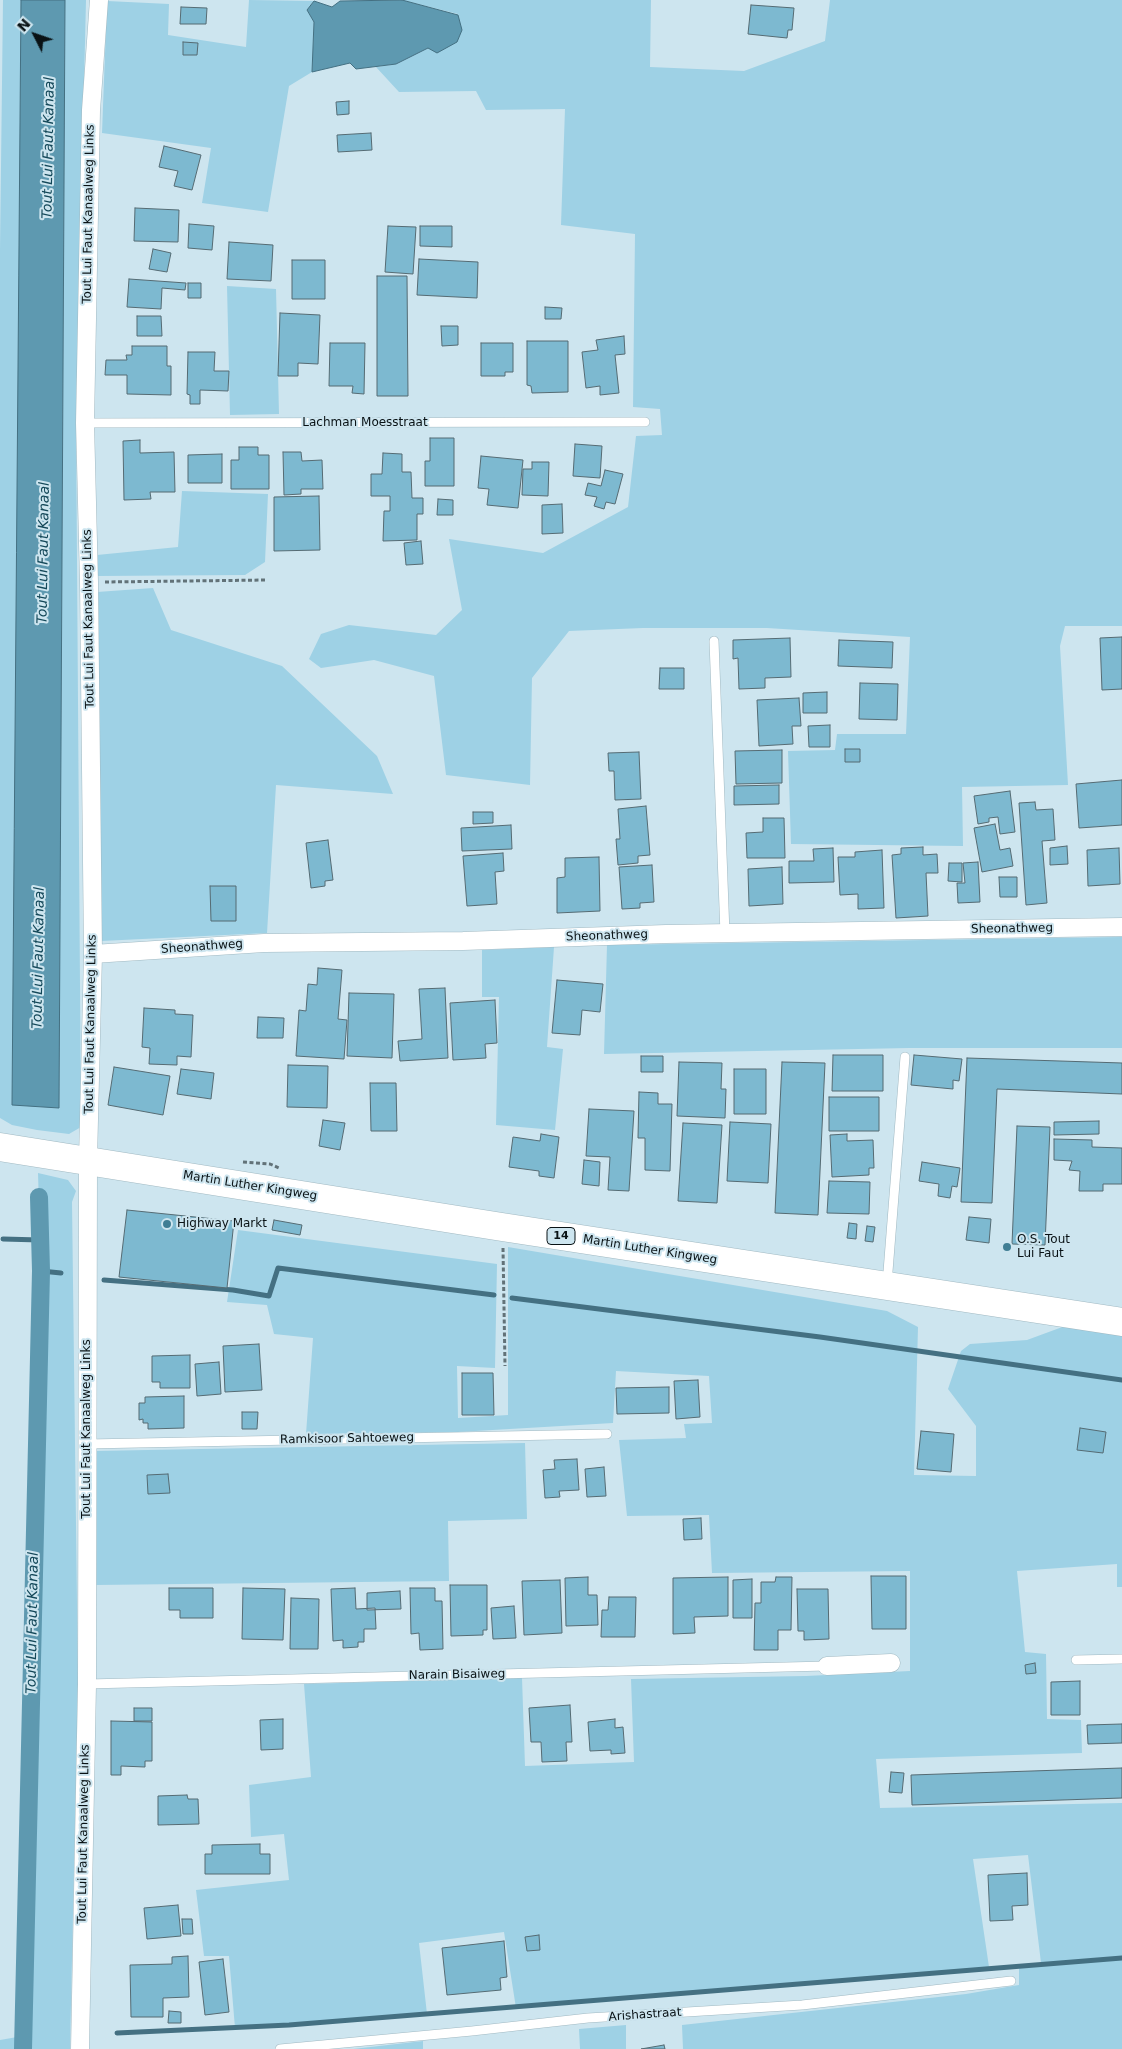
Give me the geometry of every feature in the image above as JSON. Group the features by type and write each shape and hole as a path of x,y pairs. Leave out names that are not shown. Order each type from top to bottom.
{"main road":[{"name":"Martin Luther Kingweg","path":"0,1147 502,1227 1122,1322"}],"street":[{"name":"Tout Lui Faut Kanaalweg Links","path":"80,2049 87,1684 88,1160 93,954 89,582 85,423 91,110 99,0"},
{"name":"Sheonathweg","path":"93,954 264,943 463,942 666,934 1122,927"},
{"path":"827,1666 891,1663"}],"lane":[{"name":"Lachman Moesstraat","path":"85,423 645,422"},
{"path":"714,641 725,934"},
{"path":"887,1286 905,1057"},
{"name":"Ramkisoor Sahtoeweg","path":"87,1444 607,1434"},
{"path":"1076,1660 1122,1659"},
{"name":"Narain Bisaiweg","path":"87,1684 827,1666"},
{"name":"Arishastraat","path":"280,2049 588,2018 802,2005 1010,1981"}],"path":[{"path":"89,582 266,580"},
{"path":"502,1227 504,1366"}],"shaded area":[{"path":"3,0 21,0 59,1108 65,0 86,0 76,419 81,1127 69,1134 12,1125 0,1118 0,250"},
{"path":"249,0 314,1 307,10 314,22 312,72 289,86 268,212 202,203 211,148 102,133 107,1 169,4 168,35 246,47"},
{"path":"402,0 651,0 650,67 744,71 825,41 830,0 1122,0 1122,626 1065,626 1060,646 1068,785 962,787 963,846 791,844 788,751 835,750 837,734 906,734 910,637 767,628 643,628 569,631 532,678 530,785 446,775 434,676 374,660 321,668 309,659 321,634 349,625 436,635 462,610 449,539 543,553 628,507 636,436 662,435 660,409 633,407 635,234 561,225 565,109 486,110 476,91 399,92 376,67 396,64 428,48 458,14"},
{"path":"227,286 276,289 279,414 230,415"},
{"path":"182,491 268,494 265,562 245,575 98,576 97,555 178,547"},
{"path":"153,588 171,630 282,666 377,756 393,794 276,785 267,933 101,941 97,592"},
{"path":"1122,937 1122,1048 909,1048 604,1054 607,945"},
{"path":"554,947 547,1047 563,1049 555,1130 496,1125 499,997 482,997 482,950"},
{"path":"38,1173 68,1180 76,1191 72,1202 78,1685 70,2049 0,2049 0,2040 23,2036 41,1271"},
{"path":"238,1230 497,1264 495,1368 457,1366 458,1418 508,1415 508,1247 887,1311 918,1327 914,1475 976,1476 976,1426 948,1389 961,1351 970,1344 1027,1340 1065,1326 1122,1334 1122,1587 1117,1587 1117,1564 1017,1571 1025,1652 1046,1654 1047,1719 1081,1720 1082,1753 876,1759 880,1808 1122,1803 1122,2049 683,2049 682,2025 966,1994 1019,1985 1019,1965 1041,1963 1028,1855 973,1859 989,1967 516,2008 504,1932 419,1943 427,2014 235,2028 229,1956 204,1956 196,1890 289,1880 284,1834 251,1837 249,1785 311,1777 304,1684 522,1678 525,1766 634,1762 631,1679 806,1676 910,1671 910,1571 712,1573 709,1515 627,1516 619,1440 686,1438 684,1424 712,1423 709,1376 616,1371 613,1423 458,1432 306,1434 313,1338 274,1334 267,1305 227,1302"},
{"path":"525,1443 527,1519 448,1521 449,1581 95,1585 94,1451"},
{"path":"626,2025 626,2049 580,2049 579,2029"},
{"path":"423,2041 423,2049 353,2049"}],"water":[{"path":"21,0 65,0 59,1108 12,1105"},
{"path":"402,0 458,15 462,30 457,42 437,53 428,48 396,64 356,69 350,63 312,72 314,22 307,10 314,1 332,7 340,1"}],"building":[{"path":"751,5 794,8 792,30 788,30 787,38 748,34"},
{"path":"181,7 207,8 206,24 180,24"},
{"path":"183,42 198,43 197,55 183,55"},
{"path":"349,101 349,114 337,115 336,102"},
{"path":"371,133 372,150 338,152 337,135"},
{"path":"164,146 201,155 192,190 174,186 178,171 159,167"},
{"path":"135,208 179,210 178,242 134,241"},
{"path":"189,224 214,226 212,250 188,248"},
{"path":"388,226 416,227 413,274 385,272"},
{"path":"420,226 452,226 452,247 420,246"},
{"path":"229,242 273,245 271,281 227,279"},
{"path":"153,249 171,253 167,272 149,269"},
{"path":"419,259 478,262 477,298 417,295"},
{"path":"292,260 325,260 325,299 292,299"},
{"path":"377,276 407,276 408,396 377,396"},
{"path":"129,279 186,283 185,290 162,288 161,309 127,307"},
{"path":"188,283 201,283 201,298 188,298"},
{"path":"545,307 562,308 561,319 545,319"},
{"path":"280,313 320,315 318,364 298,363 298,376 278,376"},
{"path":"137,316 161,316 162,336 137,336"},
{"path":"441,326 458,326 458,345 442,346"},
{"path":"624,336 625,354 615,355 619,393 600,395 600,386 586,388 582,352 598,350 596,340"},
{"path":"527,341 568,341 568,392 532,393 531,386 527,385"},
{"path":"330,343 365,343 364,394 352,393 353,386 329,386"},
{"path":"481,343 513,343 513,372 505,372 505,376 481,376"},
{"path":"132,346 167,346 167,366 171,366 171,395 127,394 127,375 105,375 106,360 127,360 126,355 132,355"},
{"path":"188,352 215,352 214,371 229,371 228,391 200,390 200,404 190,404 190,395 187,394"},
{"path":"430,438 454,438 454,486 425,486 425,461 430,461"},
{"path":"140,440 140,453 174,452 175,492 150,492 151,499 124,500 123,441"},
{"path":"575,444 602,446 600,478 573,476"},
{"path":"239,447 258,447 258,455 269,455 269,489 231,489 231,460 239,460"},
{"path":"283,452 301,452 302,461 322,460 323,489 301,489 301,494 284,495"},
{"path":"383,453 402,454 402,472 411,472 412,498 423,498 423,514 417,514 417,540 383,541 384,511 390,511 390,496 371,496 371,474 382,474"},
{"path":"222,454 222,483 188,483 188,455"},
{"path":"481,456 523,460 518,508 487,505 489,489 478,488"},
{"path":"532,462 549,462 548,496 522,495 523,469 532,469"},
{"path":"605,470 623,474 615,504 606,502 604,509 594,506 597,497 585,495 588,483 601,486"},
{"path":"319,496 320,550 274,551 274,497"},
{"path":"438,499 453,500 453,515 437,515"},
{"path":"562,504 563,533 542,534 542,505"},
{"path":"421,541 423,564 406,565 404,543"},
{"path":"1122,637 1122,689 1102,690 1100,638"},
{"path":"790,638 791,677 765,678 765,688 739,689 738,658 733,659 733,640"},
{"path":"839,640 893,642 892,668 838,666"},
{"path":"660,668 684,668 684,689 659,689"},
{"path":"860,683 898,684 897,720 859,719"},
{"path":"827,692 827,713 803,713 803,693"},
{"path":"799,698 801,726 792,726 793,744 759,746 757,700"},
{"path":"830,725 830,747 809,747 808,726"},
{"path":"845,749 860,749 860,762 845,762"},
{"path":"782,750 782,783 736,784 735,751"},
{"path":"639,752 641,799 615,800 614,771 609,771 608,753"},
{"path":"1122,780 1122,825 1079,828 1076,784"},
{"path":"779,785 779,804 734,805 734,786"},
{"path":"1010,791 1015,832 1000,834 998,817 989,818 989,822 978,824 974,796"},
{"path":"1035,802 1036,810 1053,809 1055,840 1042,841 1047,903 1026,905 1019,803"},
{"path":"646,806 650,855 638,856 638,863 618,865 616,839 620,839 618,809"},
{"path":"473,812 493,812 493,823 473,824"},
{"path":"763,818 784,818 785,858 747,858 746,833 763,832"},
{"path":"995,824 1000,850 1010,848 1013,866 982,872 974,828"},
{"path":"511,825 512,849 462,851 461,828"},
{"path":"328,840 333,880 325,881 325,886 311,888 306,843"},
{"path":"1067,846 1068,864 1050,865 1050,848"},
{"path":"923,847 923,855 937,854 938,873 926,873 928,916 896,918 892,855 901,854 901,848"},
{"path":"833,848 834,882 789,883 789,861 814,861 813,849"},
{"path":"1119,848 1120,884 1088,886 1087,850"},
{"path":"882,850 884,908 858,909 858,894 840,895 838,857 855,857 855,852"},
{"path":"503,853 504,871 495,872 497,904 467,906 463,856"},
{"path":"599,857 600,911 557,913 557,878 565,877 565,858"},
{"path":"978,862 980,902 958,903 957,883 965,883 963,863"},
{"path":"949,863 962,863 962,882 948,881"},
{"path":"652,865 654,902 640,903 640,908 622,909 619,867"},
{"path":"782,867 783,904 749,906 748,869"},
{"path":"999,877 1017,877 1017,897 1000,897"},
{"path":"210,886 236,886 236,921 211,921"},
{"path":"318,968 342,970 338,1019 347,1020 344,1059 296,1056 299,1010 306,1011 308,984 317,985"},
{"path":"557,980 603,984 600,1012 582,1010 580,1035 552,1033"},
{"path":"445,988 448,1058 400,1061 398,1041 422,1039 419,989"},
{"path":"349,993 394,994 392,1058 347,1056"},
{"path":"495,1000 497,1043 485,1044 486,1058 453,1060 450,1003"},
{"path":"144,1008 175,1010 175,1014 193,1015 191,1057 177,1056 177,1065 149,1064 150,1048 142,1047"},
{"path":"258,1017 284,1018 283,1038 257,1038"},
{"path":"833,1055 883,1055 883,1091 832,1091"},
{"path":"914,1055 962,1059 959,1081 953,1080 953,1089 911,1085"},
{"path":"641,1056 663,1056 663,1072 641,1072"},
{"path":"967,1058 1122,1063 1122,1094 997,1089 992,1203 961,1202"},
{"path":"679,1062 722,1063 721,1089 726,1089 725,1118 677,1116"},
{"path":"782,1062 825,1063 818,1215 775,1213"},
{"path":"288,1065 328,1066 327,1108 287,1107"},
{"path":"114,1067 170,1076 163,1115 108,1105"},
{"path":"181,1069 214,1073 211,1099 177,1094"},
{"path":"734,1069 766,1069 766,1114 734,1114"},
{"path":"370,1083 396,1083 397,1131 371,1131"},
{"path":"639,1092 658,1093 658,1104 672,1104 670,1171 645,1170 645,1138 638,1138"},
{"path":"829,1097 879,1097 879,1131 829,1131"},
{"path":"589,1109 634,1111 629,1191 608,1190 610,1157 586,1156"},
{"path":"323,1120 345,1123 340,1150 319,1146"},
{"path":"1099,1121 1099,1134 1054,1135 1054,1122"},
{"path":"730,1122 771,1124 768,1183 727,1181"},
{"path":"683,1123 722,1125 717,1203 678,1201"},
{"path":"1017,1126 1050,1127 1045,1245 1012,1244"},
{"path":"541,1134 559,1137 554,1178 539,1176 539,1171 509,1167 513,1137 540,1141"},
{"path":"847,1134 847,1141 873,1140 874,1168 869,1168 869,1175 832,1177 830,1135"},
{"path":"1054,1139 1092,1140 1092,1147 1122,1148 1122,1184 1103,1184 1103,1191 1079,1191 1080,1171 1069,1170 1072,1161 1054,1160"},
{"path":"584,1160 600,1162 599,1186 582,1184"},
{"path":"922,1162 960,1168 957,1187 952,1186 950,1198 938,1196 939,1184 919,1181"},
{"path":"829,1181 870,1182 869,1214 827,1213"},
{"path":"127,1210 234,1221 227,1288 119,1277"},
{"path":"969,1217 991,1219 989,1243 966,1240"},
{"path":"274,1220 302,1225 300,1235 272,1230"},
{"path":"849,1223 857,1224 856,1239 847,1238"},
{"path":"867,1226 875,1227 873,1242 865,1241"},
{"path":"259,1344 262,1390 225,1392 223,1346"},
{"path":"190,1355 190,1388 160,1388 160,1382 152,1382 152,1356"},
{"path":"219,1362 221,1394 197,1396 195,1364"},
{"path":"462,1373 493,1373 494,1415 462,1415"},
{"path":"698,1380 700,1417 676,1419 674,1381"},
{"path":"669,1387 669,1413 617,1414 616,1388"},
{"path":"184,1396 184,1428 148,1429 148,1423 143,1423 143,1419 139,1420 139,1403 145,1403 145,1397"},
{"path":"242,1412 258,1412 257,1429 242,1429"},
{"path":"1080,1428 1106,1432 1103,1453 1077,1450"},
{"path":"921,1431 954,1434 951,1472 917,1469"},
{"path":"577,1459 579,1490 559,1491 560,1497 545,1498 543,1470 555,1469 554,1460"},
{"path":"604,1467 606,1496 587,1497 585,1469"},
{"path":"168,1474 170,1493 148,1494 147,1475"},
{"path":"701,1518 702,1539 684,1540 683,1519"},
{"path":"871,1576 906,1576 906,1629 872,1629"},
{"path":"588,1577 588,1595 597,1595 598,1625 566,1626 565,1578"},
{"path":"728,1577 728,1616 694,1617 695,1633 673,1634 673,1578"},
{"path":"776,1577 792,1577 791,1630 778,1630 778,1650 754,1650 755,1603 761,1603 761,1582 775,1582"},
{"path":"752,1579 752,1618 733,1618 733,1580"},
{"path":"560,1580 562,1633 524,1635 522,1581"},
{"path":"450,1585 487,1585 487,1630 483,1630 483,1635 451,1636"},
{"path":"169,1588 213,1588 213,1618 180,1618 180,1610 169,1610"},
{"path":"243,1588 285,1589 283,1640 242,1639"},
{"path":"355,1588 356,1609 375,1608 376,1629 364,1629 364,1642 358,1642 358,1647 343,1648 343,1640 333,1641 331,1589"},
{"path":"410,1588 435,1588 435,1601 442,1601 443,1649 420,1650 419,1633 411,1634"},
{"path":"797,1589 828,1589 829,1639 804,1640 804,1631 798,1631"},
{"path":"400,1591 401,1609 367,1610 367,1593"},
{"path":"609,1597 636,1597 635,1637 601,1637 602,1610 608,1610"},
{"path":"291,1598 319,1599 318,1649 290,1649"},
{"path":"514,1606 516,1638 493,1639 491,1608"},
{"path":"1035,1663 1036,1673 1026,1674 1025,1665"},
{"path":"1080,1681 1080,1715 1051,1715 1051,1682"},
{"path":"570,1705 572,1742 566,1742 567,1761 542,1762 541,1742 531,1742 529,1708"},
{"path":"134,1708 152,1708 152,1721 134,1721"},
{"path":"283,1719 283,1749 261,1750 260,1720"},
{"path":"615,1719 615,1728 623,1727 625,1753 611,1754 611,1750 590,1751 588,1722"},
{"path":"111,1721 152,1722 152,1761 145,1761 145,1767 121,1766 121,1775 111,1775"},
{"path":"1122,1724 1122,1743 1088,1744 1087,1725"},
{"path":"1122,1768 1122,1798 912,1805 911,1775"},
{"path":"891,1772 904,1773 902,1793 889,1792"},
{"path":"187,1795 188,1799 198,1799 199,1824 158,1825 158,1796"},
{"path":"260,1844 260,1854 270,1854 270,1874 205,1874 205,1854 212,1854 212,1845"},
{"path":"1027,1873 1028,1905 1012,1906 1013,1920 990,1921 988,1875"},
{"path":"178,1905 181,1936 147,1939 144,1908"},
{"path":"182,1919 192,1919 193,1934 183,1934"},
{"path":"539,1935 540,1950 527,1951 525,1937"},
{"path":"504,1941 507,1977 500,1978 501,1990 447,1995 442,1948"},
{"path":"188,1956 189,1997 163,1998 163,2017 131,2017 130,1965 172,1964 172,1957"},
{"path":"223,1959 229,2012 205,2015 199,1962"},
{"path":"169,2011 181,2012 181,2023 168,2023"},
{"path":"664,2045 665,2049 641,2049"}],"waterway":[{"name":"Tout Lui Faut Kanaal","path":"23,2049 41,1271 39,1197"},
{"path":"3,1239 40,1240"},
{"path":"104,1280 233,1290 269,1296 278,1268 494,1295"},
{"path":"41,1271 61,1273"},
{"path":"512,1298 820,1337 1122,1380"},
{"path":"117,2033 289,2025 1122,1958"}],"place":[{"name":"Highway Markt","path":"167,1224"},
{"name":"O.S. Tout Lui Faut","path":"1007,1247"}]}
